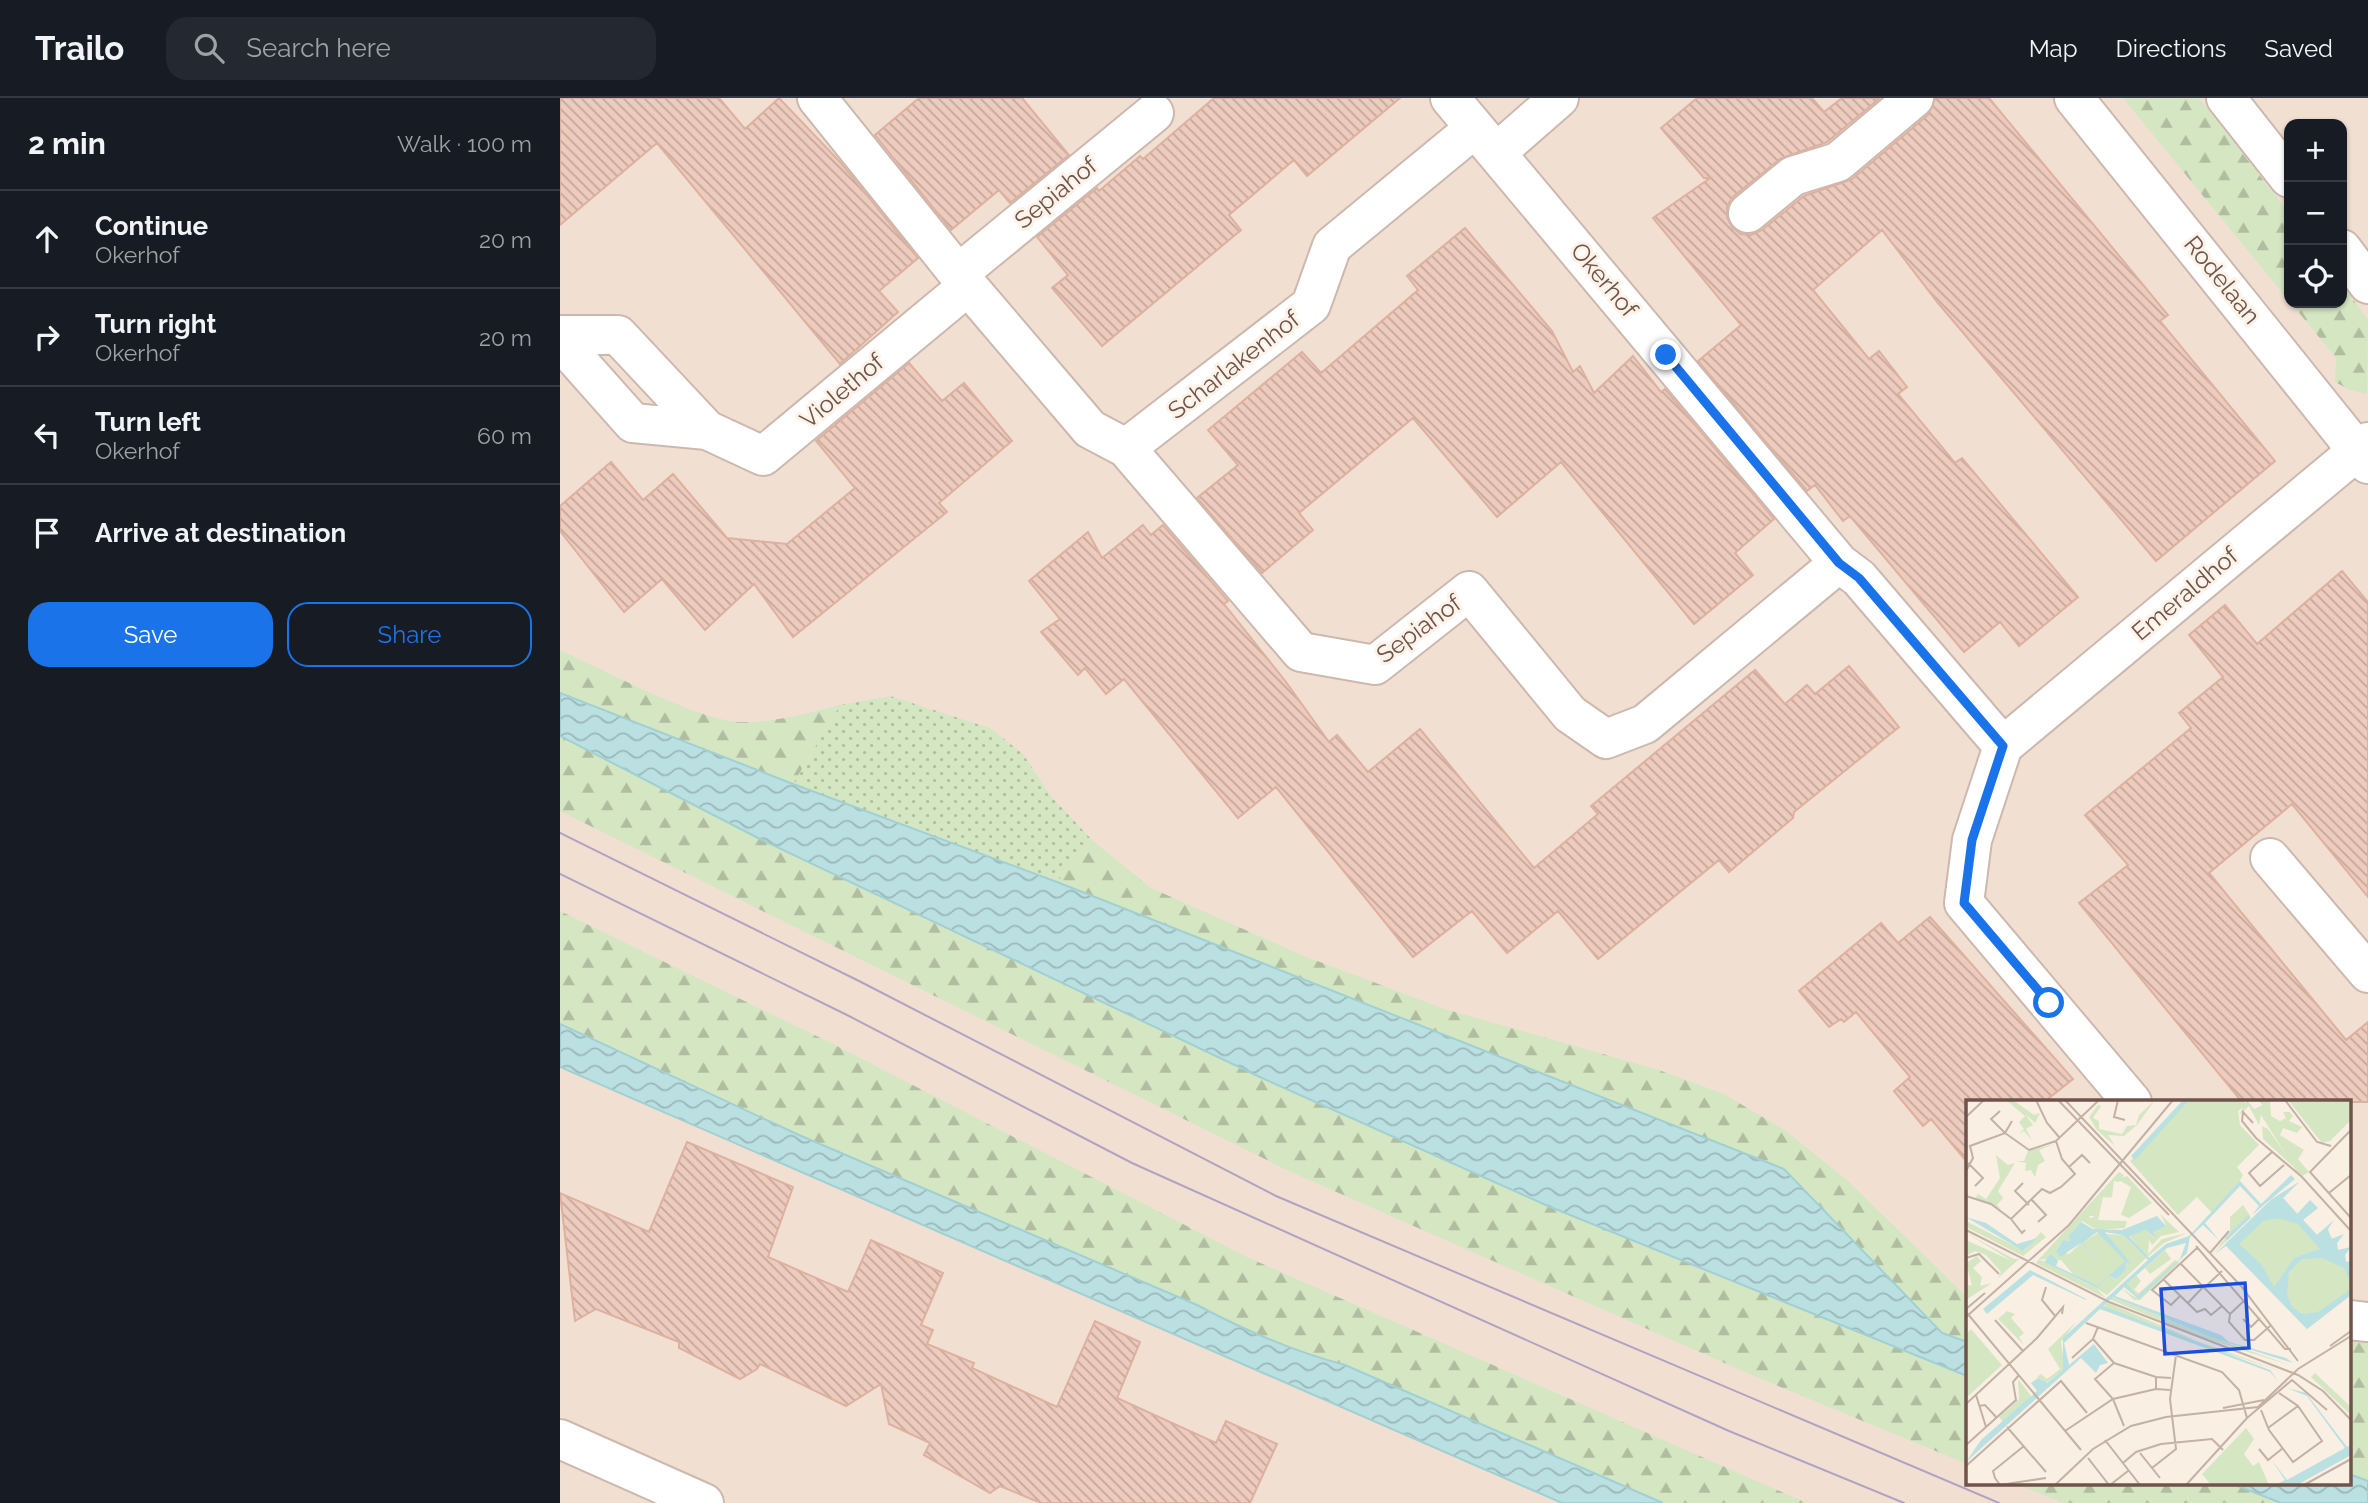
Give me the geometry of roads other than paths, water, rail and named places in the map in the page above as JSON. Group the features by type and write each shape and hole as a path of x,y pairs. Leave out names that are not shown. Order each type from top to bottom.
{"street":[{"name":"Sepiahof","path":"817,98 963,280 1090,429 1126,448 1301,652 1375,665 1469,592 1570,714 1605,739 1645,724 1839,563"},
{"name":"Okerhof","path":"1450,98 1839,563 1859,578 2003,746"},
{"name":"Scharlakenhof","path":"1126,448 1311,305 1332,246 1486,140 1559,98"},
{"path":"1748,213 1793,176 1838,162 1914,98"},
{"name":"Rodelaan","path":"2074,98 2365,452"},
{"path":"2226,98 2284,172"},
{"name":"Sepiahof","path":"963,280 1154,113"},
{"path":"2347,255 2368,284"},
{"name":"Violethof","path":"560,338 618,335 707,430 763,456 963,280"},
{"name":"Emeraldhof","path":"2003,746 2365,452"},
{"path":"2003,746 1972,840 1964,903 2130,1100"},
{"path":"2270,858 2368,972"},
{"path":"2350,1320 2368,1322"},
{"path":"560,1438 705,1503"}],"water":[{"path":"560,693 793,784 1057,882 1784,1169 1942,1333 1966,1342 1966,1376 1548,1206 1262,1078 762,840 560,736"},
{"path":"560,1024 799,1135 1197,1305 1251,1331 1345,1365 1663,1503 1562,1503 560,1067"},
{"path":"2350,1474 2368,1481 2368,1503 2281,1503 2238,1486 2350,1486"}],"tram line":[{"path":"560,833 861,982 1276,1196 1999,1503"},
{"path":"560,874 847,1015 1132,1163 1729,1431 1904,1503"}]}
